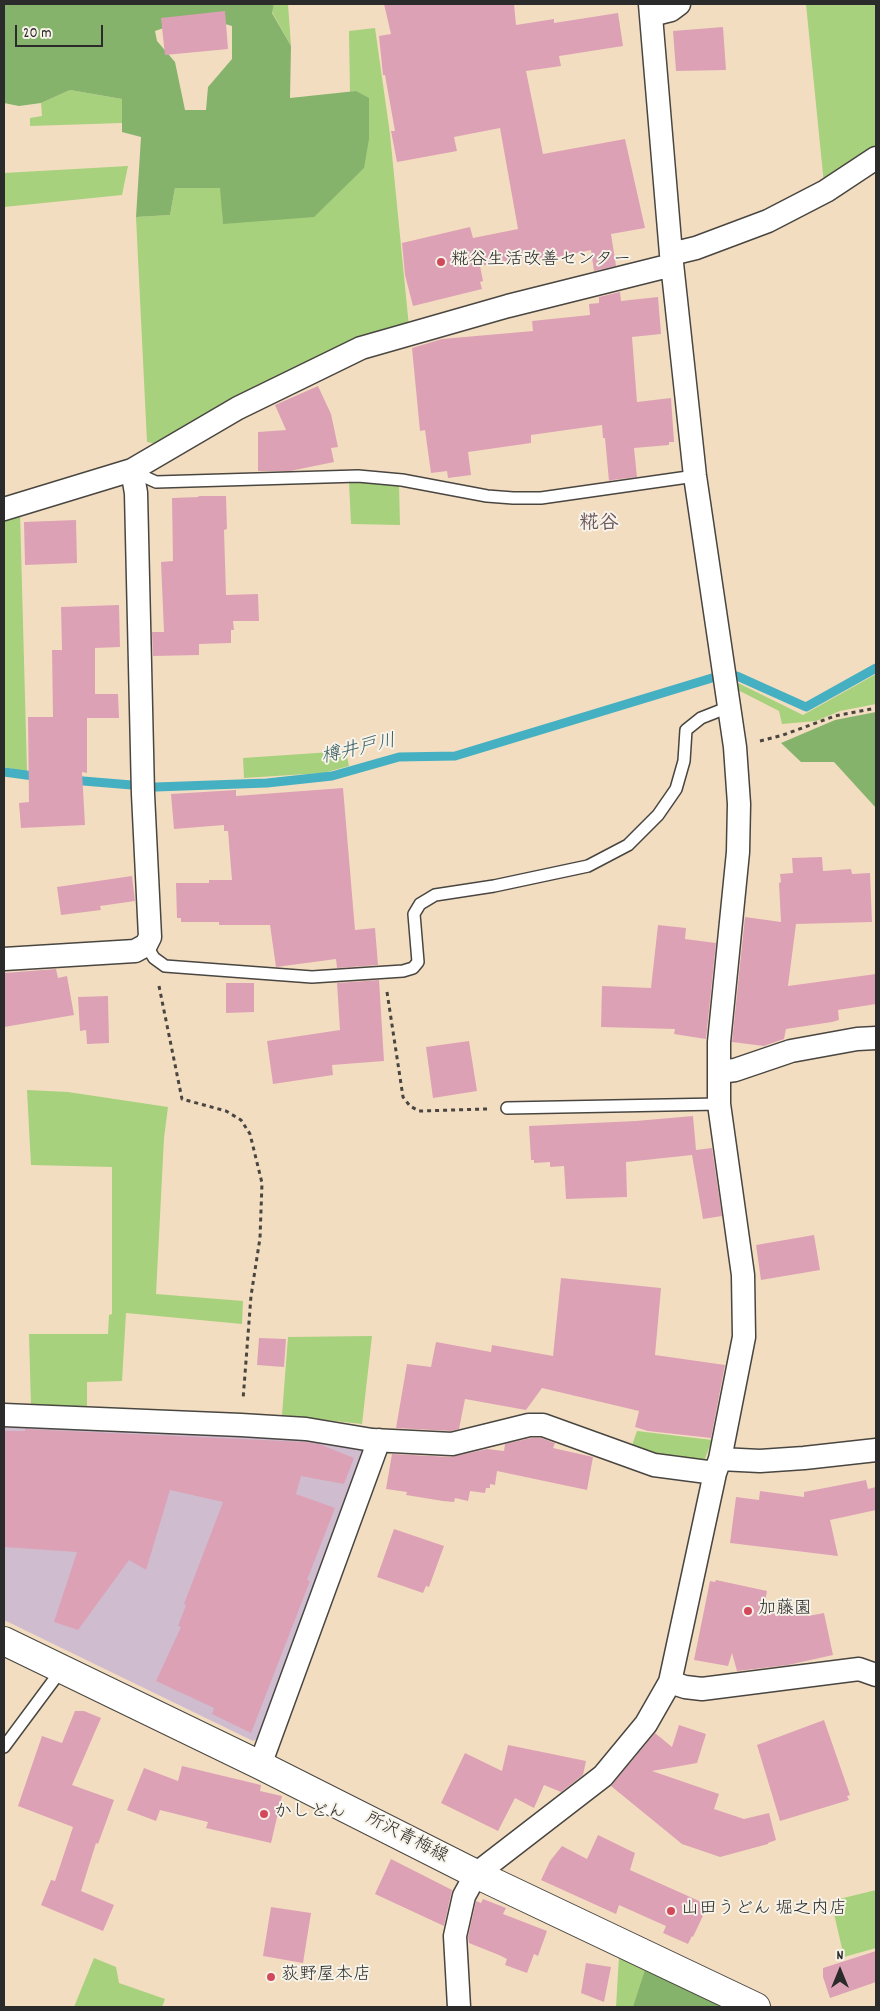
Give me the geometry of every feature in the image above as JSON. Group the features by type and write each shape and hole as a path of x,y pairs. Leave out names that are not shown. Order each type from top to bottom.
{"main road":[{"name":"所沢青梅線","path":"4,1641 260,1765 476,1874 756,2007"}],"street":[{"path":"459,2007 455,1936 464,1896 476,1874 603,1776 646,1724 670,1682 744,1338 743,1275 719,1104 719,1042 738,852 739,804 735,748 695,476 671,260 651,9 670,10 679,4"},
{"path":"4,509 132,470 238,408 361,348 671,260 696,248 768,221 826,191 876,158"},
{"path":"4,959 135,951 150,952 143,786 136,493 132,470"},
{"path":"720,1072 735,1070 791,1051 857,1039 876,1038"},
{"path":"4,1415 242,1424 306,1429 379,1440 452,1444 529,1424 543,1425 654,1465 717,1466 876,1450"},
{"path":"260,1765 379,1440"},
{"path":"670,1682 685,1687 702,1689 859,1669 876,1676 876,1680"}],"lane":[{"path":"132,470 156,482 358,476 402,480 486,496 513,498 541,498 695,476"},
{"path":"150,952 165,966 312,977 413,968 418,962 414,914 420,904 435,894 494,886 588,866 628,845 658,815 676,789 684,760 686,730 701,718 729,707"},
{"path":"507,1108 719,1104"},
{"path":"4,1747 62,1669"}],"path":[{"path":"735,748 783,735 835,716 876,708"},
{"path":"150,952 182,1099 226,1111 241,1120 250,1134 262,1183 260,1238 248,1319 242,1424"},
{"path":"384,972 403,1097 410,1106 419,1111 507,1108"}],"shaded area":[{"path":"4,1421 358,1440 370,1452 263,1736 253,1741 4,1620"}],"green space":[{"path":"4,4 274,4 272,13 291,46 290,98 356,91 369,98 369,139 364,168 314,217 223,224 220,188 175,188 170,215 136,217 141,137 122,132 122,99 70,90 41,103 19,106 4,103","holes":["198,16 232,26 232,59 208,87 206,110 185,110 175,62 157,41 155,31"]},
{"path":"274,4 288,4 291,46 272,12"},
{"path":"806,4 876,4 876,146 824,184"},
{"path":"375,28 390,134 409,327 162,445 147,442 136,217 170,215 175,188 221,188 223,224 356,91 350,92 349,31"},
{"path":"70,90 122,99 122,123 30,126 30,118 42,116 41,103"},
{"path":"128,166 122,195 4,207 4,173"},
{"path":"349,482 399,485 400,525 351,524"},
{"path":"20,512 27,772 4,767 4,517"},
{"path":"876,674 876,704 840,711 816,721 782,724 779,711 736,689 734,681 803,715"},
{"path":"876,712 876,808 834,762 801,762 781,743 835,720"},
{"path":"346,751 349,766 323,773 244,778 243,758"},
{"path":"27,1090 68,1092 168,1107 164,1138 156,1294 243,1301 242,1324 126,1313 122,1381 87,1382 87,1406 31,1406 29,1334 108,1334 109,1315 112,1314 112,1167 31,1165"},
{"path":"372,1336 362,1424 282,1415 288,1337"},
{"path":"637,1431 712,1440 703,1464 630,1451"},
{"path":"876,1890 876,1948 844,1957 831,1901"},
{"path":"619,1957 723,2007 616,2007"},
{"path":"94,1958 116,1967 119,1983 165,1999 162,2007 74,2007"},
{"path":"645,1970 718,2003 717,2007 633,2007"}],"building":[{"path":"384,4 514,4 516,25 554,19 554,23 618,13 623,46 559,56 561,66 526,71 543,154 625,139 645,228 611,234 616,266 594,271 591,250 540,261 539,255 480,266 483,281 480,282 482,289 413,306 405,275 402,243 470,227 473,238 518,229 500,128 454,137 457,151 397,162 391,131 395,131 385,75 383,75 379,36 391,34"},
{"path":"225,11 228,49 165,55 161,18"},
{"path":"723,27 726,70 676,71 673,31"},
{"path":"620,292 621,301 658,297 661,334 632,337 637,402 671,398 674,442 669,442 669,445 634,448 637,477 609,481 602,425 531,435 531,443 468,452 471,475 448,478 447,471 431,473 425,430 420,431 412,348 442,339 533,331 532,321 590,315 589,304 599,303 599,297"},
{"path":"318,386 331,414 338,447 331,448 334,462 290,471 258,471 258,432 286,430 275,405"},
{"path":"226,496 227,529 224,530 226,595 258,594 259,621 233,621 234,630 231,630 231,643 199,644 199,655 153,656 152,632 164,632 161,562 173,561 172,498"},
{"path":"76,520 77,563 25,565 24,522"},
{"path":"119,605 120,647 95,648 95,694 118,694 119,718 87,718 87,773 82,772 85,825 21,828 19,803 29,802 28,717 53,717 52,650 62,650 61,607"},
{"path":"343,788 355,930 375,928 378,965 337,968 336,959 276,967 270,925 219,925 219,922 181,922 181,918 177,918 176,883 209,883 209,880 232,880 228,831 224,831 224,825 174,829 171,794 236,790 236,796"},
{"path":"822,857 823,871 851,869 852,874 870,873 872,922 796,924 788,986 876,974 876,1004 838,1010 839,1020 832,1022 786,1029 784,1039 764,1046 732,1042 745,917 781,922 780,874 793,873 792,858"},
{"path":"132,876 135,901 100,906 101,910 61,915 57,887"},
{"path":"658,925 686,928 685,939 716,943 706,1039 674,1034 675,1029 601,1027 602,986 651,988"},
{"path":"56,969 58,978 67,976 74,1015 4,1027 4,973"},
{"path":"379,980 384,1061 332,1065 333,1075 273,1084 267,1041 340,1030 337,983"},
{"path":"226,983 254,983 254,1012 226,1013"},
{"path":"108,996 109,1043 87,1044 86,1030 80,1031 78,997"},
{"path":"469,1041 477,1091 433,1098 426,1047"},
{"path":"693,1116 696,1150 712,1148 722,1216 703,1219 692,1155 626,1162 627,1197 566,1199 564,1166 550,1167 550,1162 534,1163 534,1160 531,1160 529,1126 636,1121"},
{"path":"814,1235 820,1270 761,1280 756,1245"},
{"path":"561,1278 661,1288 655,1355 725,1365 711,1438 648,1431 635,1427 639,1411 542,1388 526,1410 465,1399 459,1429 451,1431 396,1428 407,1364 431,1367 436,1342 491,1352 492,1345 553,1356"},
{"path":"259,1338 286,1339 284,1367 257,1365"},
{"path":"25,1429 305,1442 319,1444 354,1458 344,1484 301,1476 296,1494 335,1508 307,1580 310,1581 251,1733 212,1714 214,1708 156,1681 181,1627 178,1626 186,1605 184,1604 223,1502 170,1490 146,1570 129,1560 78,1630 54,1622 77,1552 4,1547 4,1431 25,1431"},
{"path":"531,1438 541,1438 555,1443 553,1448 593,1457 587,1490 497,1471 495,1485 490,1484 490,1488 486,1488 485,1493 470,1491 468,1501 455,1498 454,1502 443,1501 406,1495 407,1492 386,1489 392,1454 451,1457 487,1449 504,1451 505,1444"},
{"path":"866,1480 868,1489 876,1487 876,1510 830,1520 838,1556 730,1543 736,1497 759,1500 760,1491 804,1497 804,1492"},
{"path":"394,1529 444,1546 429,1587 426,1586 423,1593 377,1577"},
{"path":"716,1580 767,1591 763,1613 805,1606 808,1616 824,1613 833,1655 788,1665 737,1671 732,1653 728,1666 694,1660 710,1581 715,1582"},
{"path":"75,1711 84,1711 101,1718 72,1785 114,1800 98,1844 96,1843 81,1891 114,1905 103,1931 41,1905 51,1880 55,1881 73,1827 18,1806 42,1736 62,1743"},
{"path":"824,1720 850,1795 847,1796 849,1800 780,1821 757,1745"},
{"path":"679,1725 706,1734 697,1763 652,1771 719,1794 714,1809 744,1819 769,1813 776,1840 768,1844 720,1857 682,1844 611,1786 655,1733 672,1747"},
{"path":"508,1745 586,1761 583,1775 561,1792 544,1785 534,1808 515,1798 498,1831 441,1803 465,1753 502,1771"},
{"path":"182,1766 261,1785 260,1791 282,1796 271,1843 206,1828 208,1822 160,1810 156,1821 127,1810 144,1768 178,1781"},
{"path":"598,1835 635,1853 630,1870 708,1905 688,1944 663,1933 666,1926 619,1905 616,1914 541,1880 550,1861 562,1846 587,1859"},
{"path":"391,1859 452,1890 444,1926 375,1894"},
{"path":"483,1899 506,1908 503,1914 547,1931 538,1956 534,1954 527,1973 505,1965 507,1959 469,1943 468,1937 476,1901 481,1903"},
{"path":"271,1907 311,1913 303,1963 263,1956"},
{"path":"876,1951 876,1982 830,1998 823,1977 823,1968"},
{"path":"586,1963 611,1967 604,2002 581,1993"}],"waterway":[{"name":"樽井戸川","path":"737,676 806,707 876,668"},
{"name":"樽井戸川","path":"71,780 156,787 267,783 332,776 399,757 455,756 712,678"},
{"name":"樽井戸川","path":"4,772 41,777"}],"place":[{"name":"糀谷生活改善センター","path":"441,262"},
{"name":"加藤園","path":"748,1611"},
{"name":"かしどん","path":"264,1814"},
{"name":"山田うどん 堀之内店","path":"671,1911"},
{"name":"荻野屋本店","path":"271,1977"}],"district":[{"name":"糀谷","path":"599,525"}]}
